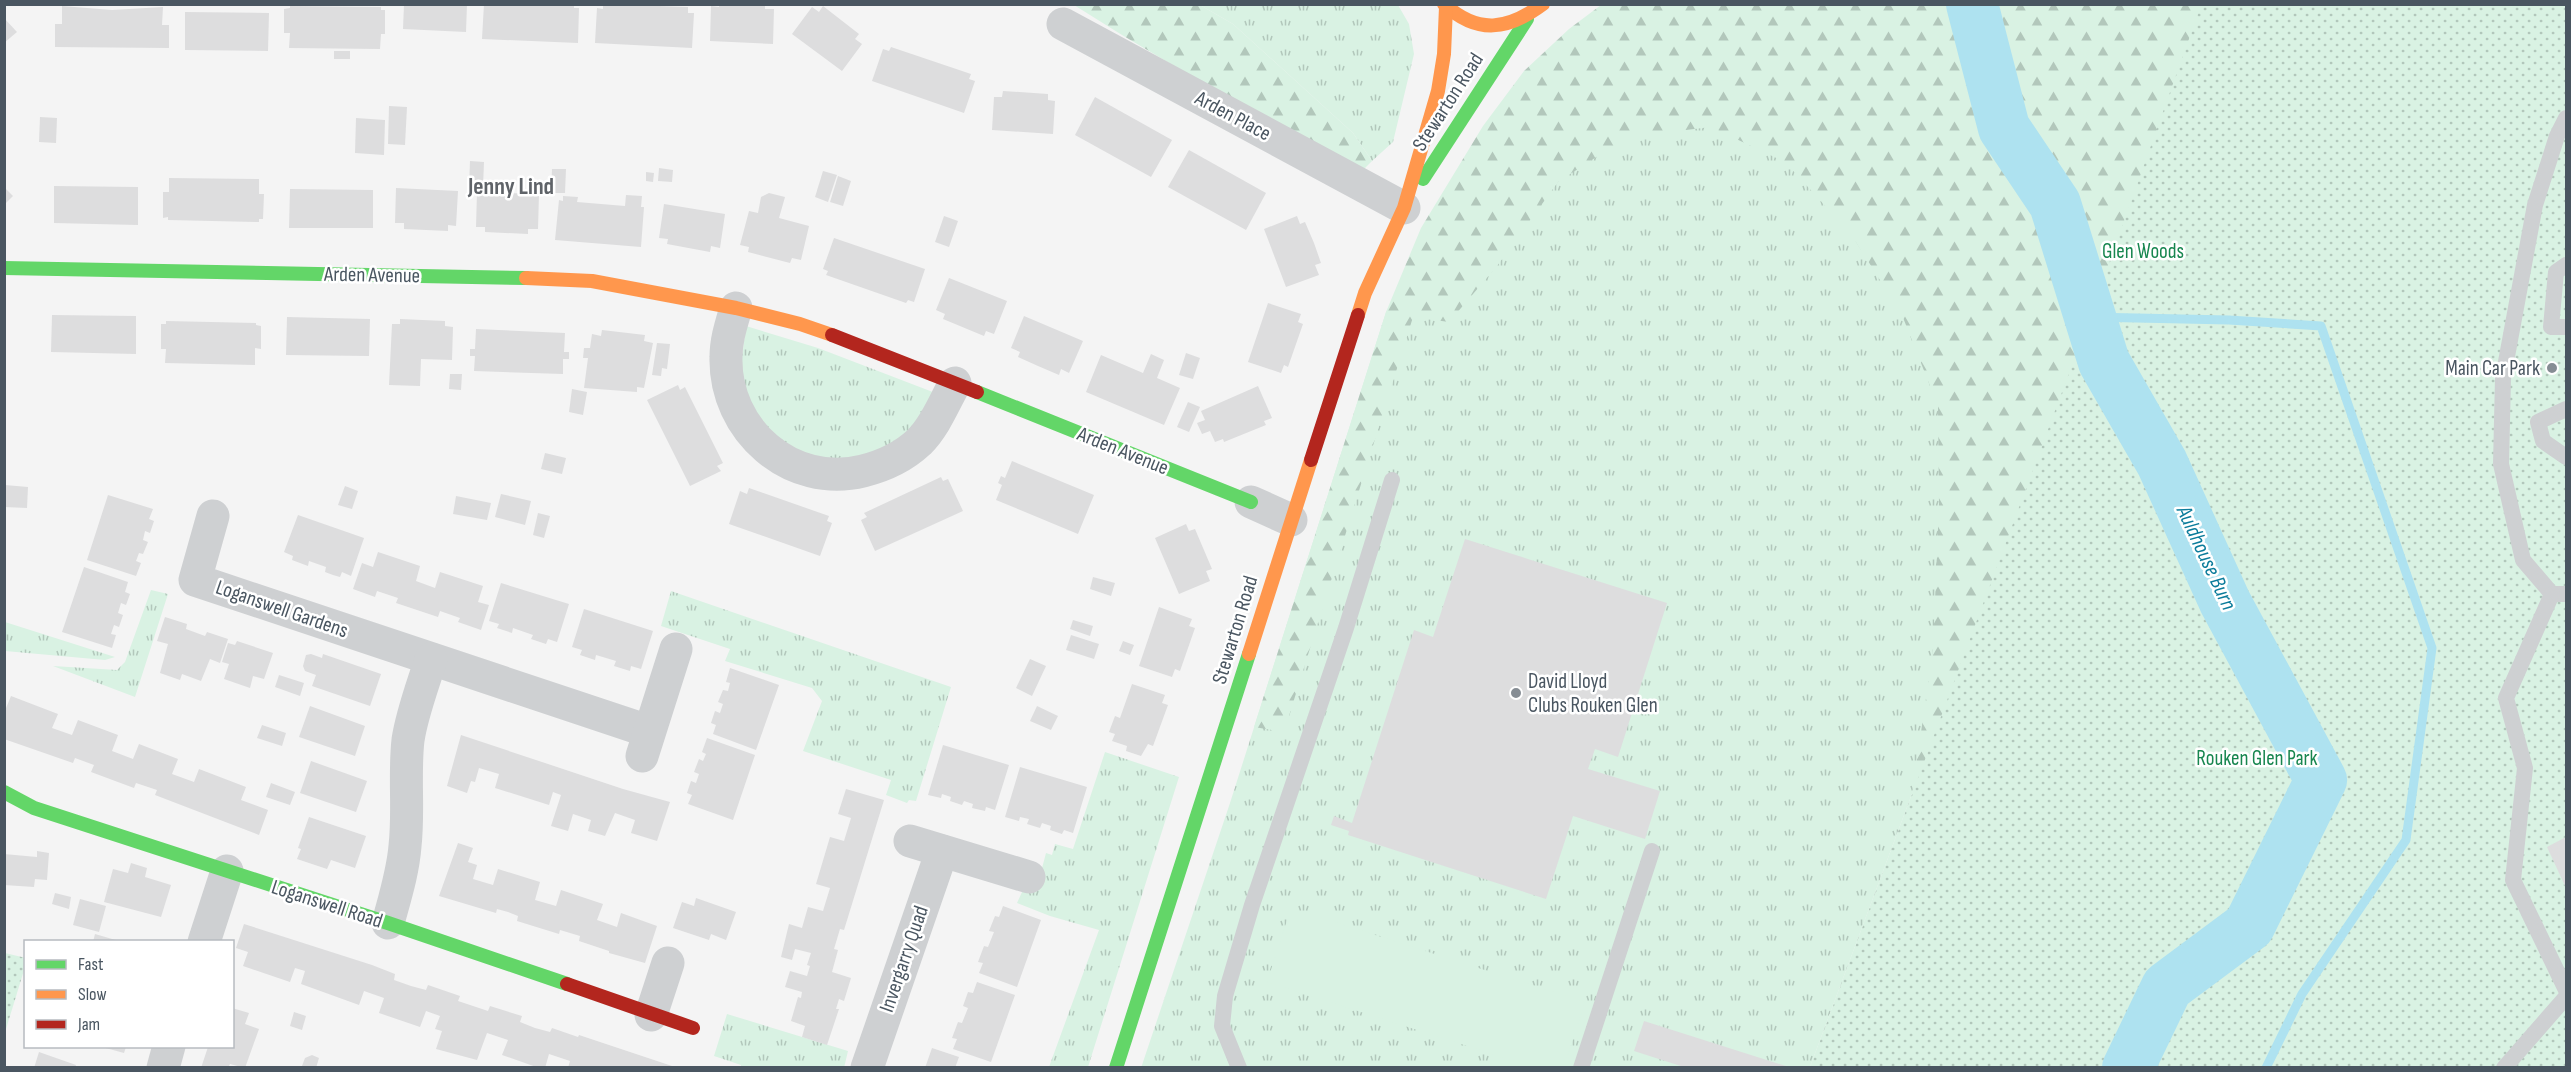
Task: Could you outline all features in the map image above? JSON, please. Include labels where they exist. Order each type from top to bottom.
[{"type":"street","name":"Stewarton Road","points":[[1116,1068],[1365,293],[1404,208],[1527,19],[1543,4]]},
{"type":"street","name":"Stewarton Road","points":[[1404,208],[1438,91],[1444,54],[1445,6]]},
{"type":"street","points":[[1445,6],[1464,20],[1483,26],[1506,26],[1527,19]]},
{"type":"street","name":"Arden Place","points":[[1063,24],[1404,208]]},
{"type":"street","name":"Arden Avenue","points":[[4,268],[592,281],[736,308],[800,324],[886,355],[1291,520]]},
{"type":"street","points":[[736,308],[729,332],[726,359],[733,401],[742,422],[755,439],[774,455],[797,468],[836,476],[879,467],[894,459],[919,441],[932,425],[955,383]]},
{"type":"street","name":"Loganswell Gardens","points":[[213,516],[195,580],[431,659],[645,743],[676,649]]},
{"type":"street","points":[[388,923],[403,867],[406,845],[408,801],[406,765],[409,736],[431,659]]},
{"type":"street","name":"Loganswell Road","points":[[4,792],[34,808],[388,923],[693,1028]]},
{"type":"street","points":[[910,841],[1029,877]]},
{"type":"street","name":"Invergarry Quad","points":[[867,1068],[942,851]]},
{"type":"street","points":[[205,940],[227,871]]},
{"type":"street","points":[[651,1015],[668,963]]},
{"type":"street","points":[[163,1068],[170,1048]]},
{"type":"lane","points":[[2566,118],[2557,136],[2535,205],[2503,378],[2500,464],[2523,560],[2559,594],[2506,698],[2525,768],[2513,879],[2566,990]]},
{"type":"lane","points":[[2566,265],[2556,272],[2551,327],[2566,327]]},
{"type":"lane","points":[[2566,409],[2538,422],[2542,441],[2566,457]]},
{"type":"lane","points":[[1239,1068],[1222,1026],[1225,996],[1252,905],[1346,628],[1392,480]]},
{"type":"lane","points":[[1581,1068],[1652,851]]},
{"type":"lane","points":[[2504,1068],[2566,997]]},
{"type":"green space","points":[[1074,5],[1200,5],[1233,24],[1353,133],[1372,161],[1358,175]]},
{"type":"green space","points":[[1200,5],[1398,5],[1409,24],[1414,54],[1393,142],[1372,161],[1353,133],[1233,24]]},
{"type":"green space","name":"Glen Woods","points":[[1601,5],[2544,5],[1810,1067],[1912,794],[1933,650],[1939,504],[1938,406],[1902,315],[1851,234],[1785,162],[1711,127],[1627,137],[1558,182],[1497,266],[1449,322],[1413,317],[1284,732],[1254,727],[1386,312],[1421,228],[1483,126],[1524,71],[1569,29]]},
{"type":"green space","name":"Rouken Glen Park","points":[[2201,5],[2566,5],[2566,1067],[1810,1068],[2090,317]]},
{"type":"green space","points":[[1575,45],[2090,317],[1810,1067],[1141,1068],[1230,803],[1386,312]]},
{"type":"green space","points":[[746,326],[818,348],[938,394],[924,420],[879,456],[821,462],[768,437],[738,387]]},
{"type":"green space","points":[[151,590],[168,594],[135,697],[53,666],[117,670],[125,662]]},
{"type":"green space","points":[[671,591],[951,687],[916,801],[909,800],[907,803],[886,795],[891,780],[803,751],[822,701],[812,688],[725,661],[730,649],[661,626]]},
{"type":"green space","points":[[4,622],[115,657],[105,660],[5,651]]},
{"type":"green space","points":[[1105,752],[1179,777],[1088,1067],[1049,1067],[1099,930],[1050,916],[1017,903],[1022,892],[1037,887],[1046,853],[1052,855],[1055,844],[1073,849]]},
{"type":"green space","points":[[1291,908],[1585,1002],[1564,1067],[1533,1067],[1267,982]]},
{"type":"green space","points":[[5,953],[24,958],[24,970],[6,1029]]},
{"type":"green space","points":[[727,1014],[848,1051],[844,1068],[741,1067],[741,1065],[714,1056]]},
{"type":"building","points":[[404,4],[467,4],[466,32],[403,29]]},
{"type":"building","points":[[484,4],[574,4],[574,8],[579,8],[578,43],[482,39]]},
{"type":"building","points":[[603,4],[688,7],[688,13],[694,13],[692,48],[595,43],[597,8],[603,9]]},
{"type":"building","points":[[719,4],[765,4],[765,9],[774,9],[773,44],[710,41],[711,6],[719,7]]},
{"type":"building","points":[[62,6],[112,10],[163,7],[162,25],[169,25],[169,48],[55,47],[55,24],[62,24]]},
{"type":"building","points":[[290,6],[381,7],[381,10],[385,10],[385,34],[381,34],[380,49],[289,48],[290,33],[284,33],[284,9]]},
{"type":"building","points":[[823,6],[859,34],[855,39],[862,44],[842,71],[792,34],[812,7],[819,12]]},
{"type":"building","points":[[185,12],[269,13],[268,51],[185,50]]},
{"type":"building","points":[[4,18],[17,32],[4,43]]},
{"type":"building","points":[[891,47],[971,74],[969,79],[975,81],[964,113],[872,81],[883,49],[889,51]]},
{"type":"building","points":[[334,51],[350,51],[350,59],[334,59]]},
{"type":"building","points":[[1003,91],[1048,94],[1048,100],[1055,101],[1053,134],[992,130],[994,97],[1002,97]]},
{"type":"building","points":[[1095,97],[1172,140],[1151,177],[1075,135]]},
{"type":"building","points":[[389,106],[407,107],[405,145],[388,144]]},
{"type":"building","points":[[40,117],[57,118],[56,143],[39,142]]},
{"type":"building","points":[[356,118],[385,120],[384,155],[355,153]]},
{"type":"building","points":[[1189,150],[1266,193],[1246,230],[1168,187]]},
{"type":"building","points":[[470,161],[484,162],[483,187],[469,186]]},
{"type":"building","points":[[659,168],[673,170],[672,182],[658,181]]},
{"type":"building","points":[[552,169],[566,169],[565,193],[551,193]]},
{"type":"building","points":[[823,171],[837,175],[828,202],[815,197]]},
{"type":"building","points":[[646,172],[654,173],[653,182],[646,181]]},
{"type":"building","points":[[838,176],[851,181],[843,206],[830,202]]},
{"type":"building","points":[[169,178],[259,179],[259,194],[264,194],[263,219],[259,219],[259,222],[163,218],[163,192],[169,192]]},
{"type":"building","points":[[54,186],[138,187],[138,225],[54,223]]},
{"type":"building","points":[[4,187],[13,196],[4,205]]},
{"type":"building","points":[[396,188],[458,191],[456,226],[448,225],[448,231],[404,229],[404,223],[395,223]]},
{"type":"building","points":[[290,189],[373,190],[373,228],[289,228]]},
{"type":"building","points":[[477,192],[539,194],[538,229],[528,229],[528,234],[485,232],[485,227],[476,227]]},
{"type":"building","points":[[769,193],[785,197],[779,218],[809,226],[801,260],[792,258],[790,263],[748,252],[749,247],[740,245],[749,211],[758,213],[761,197]]},
{"type":"building","points":[[626,195],[642,196],[641,207],[644,207],[641,247],[555,240],[559,200],[563,201],[563,196],[578,197],[577,202],[625,206]]},
{"type":"building","points":[[664,204],[725,214],[720,248],[711,246],[710,252],[667,244],[668,239],[659,238]]},
{"type":"building","points":[[944,216],[958,221],[949,247],[935,242]]},
{"type":"building","points":[[1297,216],[1300,224],[1305,222],[1321,263],[1315,265],[1319,275],[1286,287],[1264,229]]},
{"type":"building","points":[[834,238],[925,269],[914,302],[908,300],[906,303],[826,275],[828,271],[823,269]]},
{"type":"building","points":[[949,278],[1007,301],[994,334],[986,331],[984,336],[943,319],[945,314],[936,310]]},
{"type":"building","points":[[1268,303],[1301,314],[1298,322],[1303,324],[1288,367],[1284,365],[1281,373],[1248,362]]},
{"type":"building","points":[[52,315],[136,316],[136,354],[51,352]]},
{"type":"building","points":[[1024,316],[1083,341],[1069,373],[1061,369],[1059,375],[1018,357],[1020,352],[1011,348]]},
{"type":"building","points":[[287,317],[370,319],[369,356],[286,355]]},
{"type":"building","points":[[400,319],[445,321],[445,326],[453,327],[452,360],[421,359],[420,386],[389,385],[392,324],[400,324]]},
{"type":"building","points":[[166,321],[256,323],[261,326],[261,349],[255,348],[255,365],[165,363],[166,349],[161,349],[161,324],[166,324]]},
{"type":"building","points":[[476,329],[565,333],[564,352],[569,352],[569,359],[563,359],[563,374],[474,371],[475,356],[470,356],[470,349],[475,349]]},
{"type":"building","points":[[602,330],[645,335],[644,341],[653,343],[644,388],[637,387],[637,392],[584,388],[588,358],[583,358],[584,348],[590,348],[592,334],[601,336]]},
{"type":"building","points":[[657,343],[670,344],[667,369],[662,368],[661,376],[652,375]]},
{"type":"building","points":[[1186,353],[1200,358],[1193,379],[1179,375]]},
{"type":"building","points":[[1151,354],[1164,360],[1157,378],[1180,388],[1164,425],[1086,392],[1101,355],[1143,373]]},
{"type":"building","points":[[450,374],[462,374],[461,390],[449,389]]},
{"type":"building","points":[[678,385],[680,390],[685,387],[723,463],[717,466],[721,471],[690,486],[647,400]]},
{"type":"building","points":[[1258,386],[1272,418],[1264,421],[1266,425],[1224,442],[1223,439],[1215,442],[1210,431],[1202,434],[1197,423],[1205,420],[1201,411]]},
{"type":"building","points":[[572,389],[587,392],[583,415],[569,412]]},
{"type":"building","points":[[1188,402],[1200,407],[1189,432],[1177,427]]},
{"type":"building","points":[[545,453],[566,458],[562,474],[541,469]]},
{"type":"building","points":[[1012,461],[1094,495],[1078,534],[996,500],[1002,485],[998,483],[1001,476],[1005,478]]},
{"type":"building","points":[[941,477],[943,481],[948,479],[963,511],[875,551],[861,520],[867,517],[864,513]]},
{"type":"building","points":[[5,485],[28,487],[27,508],[4,507]]},
{"type":"building","points":[[345,486],[358,491],[352,509],[338,505]]},
{"type":"building","points":[[749,488],[829,516],[827,521],[832,523],[820,556],[729,524],[740,491],[747,494]]},
{"type":"building","points":[[501,494],[531,501],[525,525],[495,517]]},
{"type":"building","points":[[108,495],[153,509],[149,519],[154,521],[150,533],[145,531],[143,540],[148,542],[143,554],[139,553],[136,561],[141,563],[136,576],[87,560]]},
{"type":"building","points":[[456,496],[491,503],[487,520],[453,514]]},
{"type":"building","points":[[538,513],[550,516],[544,538],[533,535]]},
{"type":"building","points":[[298,515],[364,538],[351,576],[342,572],[340,577],[333,575],[325,572],[326,567],[309,561],[308,566],[292,560],[293,556],[284,552]]},
{"type":"building","points":[[1186,524],[1189,531],[1195,529],[1212,569],[1206,571],[1210,581],[1179,594],[1155,538]]},
{"type":"building","name":"David Lloyd Clubs Rouken Glen","points":[[1465,539],[1667,603],[1618,757],[1595,749],[1588,769],[1660,791],[1645,839],[1573,816],[1546,899],[1348,835],[1349,831],[1331,825],[1334,816],[1352,823],[1414,630],[1433,637]]},
{"type":"building","points":[[378,552],[420,566],[416,581],[435,588],[440,572],[483,586],[478,602],[489,605],[481,630],[458,622],[460,618],[440,611],[438,617],[396,603],[398,598],[377,591],[375,597],[353,589],[362,563],[373,567]]},
{"type":"building","points":[[84,567],[128,582],[125,592],[130,594],[126,605],[121,603],[118,613],[123,615],[119,627],[114,625],[111,634],[116,635],[112,648],[62,632]]},
{"type":"building","points":[[1093,577],[1115,583],[1111,596],[1090,589]]},
{"type":"building","points":[[501,583],[569,604],[557,642],[548,639],[546,644],[531,639],[533,635],[513,628],[512,633],[497,628],[499,624],[489,621]]},
{"type":"building","points":[[1159,607],[1192,619],[1189,626],[1195,628],[1180,671],[1175,669],[1172,677],[1139,666]]},
{"type":"building","points":[[584,609],[653,631],[641,669],[631,666],[630,671],[614,666],[616,661],[596,655],[595,660],[580,655],[582,650],[572,647]]},
{"type":"building","points":[[165,617],[187,624],[186,629],[205,636],[207,632],[228,639],[220,663],[210,659],[201,681],[182,674],[180,680],[160,673],[168,644],[157,641]]},
{"type":"building","points":[[1073,620],[1093,626],[1090,636],[1070,629]]},
{"type":"building","points":[[1071,635],[1099,644],[1094,659],[1066,650]]},
{"type":"building","points":[[237,641],[273,653],[264,679],[253,676],[250,688],[224,679],[229,664],[222,662],[228,643],[235,645]]},
{"type":"building","points":[[1123,641],[1134,645],[1130,655],[1119,651]]},
{"type":"building","points":[[311,654],[322,658],[323,654],[381,674],[370,706],[312,686],[316,675],[305,671],[303,666],[306,655]]},
{"type":"building","points":[[1030,659],[1046,666],[1032,696],[1016,688]]},
{"type":"building","points":[[730,668],[779,685],[756,750],[713,734],[716,725],[711,723],[715,711],[720,713],[723,704],[718,702],[723,690],[728,691],[730,683],[726,682]]},
{"type":"building","points":[[279,675],[304,683],[300,696],[275,687]]},
{"type":"building","points":[[1132,684],[1165,695],[1162,703],[1168,705],[1153,746],[1148,744],[1141,756],[1126,751],[1127,746],[1112,741],[1115,734],[1109,732],[1115,716],[1120,718]]},
{"type":"building","points":[[11,696],[58,714],[52,728],[72,735],[78,720],[118,735],[112,751],[133,759],[139,744],[178,759],[172,774],[194,782],[199,769],[246,787],[241,800],[268,810],[259,835],[155,795],[157,790],[136,783],[134,788],[91,772],[94,765],[75,758],[73,763],[4,739],[4,713]]},
{"type":"building","points":[[310,706],[365,726],[355,756],[299,737]]},
{"type":"building","points":[[1037,706],[1058,716],[1051,730],[1030,721]]},
{"type":"building","points":[[262,725],[286,733],[282,746],[257,738]]},
{"type":"building","points":[[461,735],[623,789],[670,802],[657,841],[631,833],[635,820],[615,813],[605,836],[588,831],[591,820],[573,814],[568,831],[551,826],[561,795],[553,792],[549,805],[495,788],[499,774],[479,768],[475,782],[471,781],[467,793],[447,786]]},
{"type":"building","points":[[707,738],[755,755],[733,820],[688,804],[692,795],[687,793],[691,781],[696,783],[699,774],[694,772],[699,759],[703,761],[706,754],[702,752]]},
{"type":"building","points":[[943,745],[1009,765],[995,810],[986,807],[985,811],[972,808],[973,804],[964,801],[962,805],[950,801],[951,797],[942,794],[941,798],[928,795]]},
{"type":"building","points":[[311,761],[367,781],[356,812],[300,793]]},
{"type":"building","points":[[1020,767],[1087,787],[1073,833],[1064,830],[1062,834],[1050,830],[1051,826],[1042,823],[1040,828],[1027,824],[1029,819],[1020,817],[1019,821],[1005,817]]},
{"type":"building","points":[[271,783],[295,792],[290,805],[266,797]]},
{"type":"building","points":[[846,789],[884,800],[844,930],[840,929],[834,949],[838,950],[832,972],[851,978],[844,1001],[839,999],[836,1009],[839,1009],[827,1045],[802,1037],[805,1026],[791,1021],[798,997],[801,998],[802,992],[785,987],[790,971],[807,976],[810,966],[807,965],[811,953],[795,949],[792,960],[781,957],[789,924],[802,928],[808,907],[823,911],[830,888],[816,884],[830,837],[844,841],[851,818],[838,814]]},
{"type":"building","points":[[309,817],[366,836],[355,868],[331,860],[327,869],[297,859],[301,849],[298,848]]},
{"type":"building","points":[[2566,837],[2566,888],[2547,847]]},
{"type":"building","points":[[458,843],[473,848],[468,862],[477,865],[473,879],[493,885],[498,869],[540,882],[535,900],[556,906],[561,890],[603,904],[597,920],[617,927],[621,913],[657,926],[645,963],[609,953],[609,951],[579,941],[580,936],[560,930],[559,934],[517,921],[518,916],[508,912],[497,909],[496,913],[439,896]]},
{"type":"building","points":[[37,851],[49,853],[47,880],[35,879],[34,887],[4,885],[4,854],[37,857]]},
{"type":"building","points":[[131,863],[147,868],[145,877],[171,885],[161,917],[104,902],[113,869],[128,873]]},
{"type":"building","points":[[55,893],[71,897],[69,909],[52,904]]},
{"type":"building","points":[[696,898],[736,912],[726,940],[711,934],[709,940],[673,928],[682,902],[694,906]]},
{"type":"building","points":[[80,899],[106,906],[99,932],[73,925]]},
{"type":"building","points":[[1003,906],[1041,920],[1017,987],[979,973],[983,963],[978,962],[984,946],[988,947],[994,932],[989,931],[995,916],[999,917]]},
{"type":"building","points":[[244,924],[372,965],[395,974],[394,980],[411,986],[426,990],[428,985],[460,996],[458,1001],[488,1011],[490,1006],[522,1016],[520,1022],[535,1028],[550,1032],[552,1028],[578,1037],[579,1035],[672,1066],[671,1068],[568,1068],[570,1061],[549,1054],[545,1068],[539,1068],[502,1055],[508,1040],[487,1033],[477,1060],[436,1049],[442,1031],[435,1029],[440,1016],[426,1011],[420,1027],[379,1013],[384,998],[364,991],[359,1005],[301,984],[305,971],[295,968],[290,982],[243,966],[248,952],[236,948]]},
{"type":"building","points":[[95,934],[116,940],[94,940]]},
{"type":"building","points":[[977,982],[1015,995],[991,1062],[953,1049],[957,1039],[952,1038],[958,1022],[962,1023],[968,1008],[963,1006],[968,992],[973,993]]},
{"type":"building","points":[[234,1009],[249,1013],[245,1024],[259,1029],[245,1068],[230,1064],[228,1068],[201,1068],[208,1048],[234,1048]]},
{"type":"building","points":[[294,1012],[306,1016],[302,1030],[290,1026]]},
{"type":"building","points":[[1644,1021],[1789,1068],[1687,1068],[1634,1051]]},
{"type":"building","points":[[106,1048],[126,1048],[124,1053]]},
{"type":"building","points":[[932,1048],[959,1057],[955,1068],[925,1068]]},
{"type":"building","points":[[39,1052],[76,1065],[75,1068],[34,1068]]},
{"type":"building","points":[[312,1055],[319,1058],[316,1068],[302,1066],[305,1058]]},
{"type":"waterway","name":"Auldhouse Burn","points":[[1972,4],[2004,128],[2055,204],[2104,362],[2162,463],[2225,602],[2321,780],[2249,926],[2167,987],[2128,1068]]},
{"type":"waterway","points":[[2090,317],[2229,320],[2321,326],[2432,648],[2406,840],[2302,994],[2266,1068]]},
{"type":"traffic: fast","points":[[1423,179],[1527,19]]},
{"type":"traffic: fast","points":[[4,268],[526,278]]},
{"type":"traffic: fast","points":[[977,392],[1251,502]]},
{"type":"traffic: fast","points":[[1116,1068],[1249,654]]},
{"type":"traffic: fast","points":[[4,792],[34,808],[567,984]]},
{"type":"traffic: slow","points":[[1444,4],[1469,21],[1493,25],[1505,24],[1518,19],[1543,4]]},
{"type":"traffic: slow","points":[[1358,315],[1365,293],[1404,208],[1438,91],[1444,54],[1446,7]]},
{"type":"traffic: slow","points":[[526,278],[592,281],[736,308],[800,324],[832,335]]},
{"type":"traffic: slow","points":[[1249,654],[1311,460]]},
{"type":"traffic: jam","points":[[1311,460],[1358,315]]},
{"type":"traffic: jam","points":[[832,335],[977,392]]},
{"type":"traffic: jam","points":[[567,984],[693,1028]]},
{"type":"place","name":"Main Car Park","points":[[2552,368]]},
{"type":"place","name":"David Lloyd Clubs Rouken Glen","points":[[1516,693]]},
{"type":"district","name":"Jenny Lind","points":[[511,186]]}]
